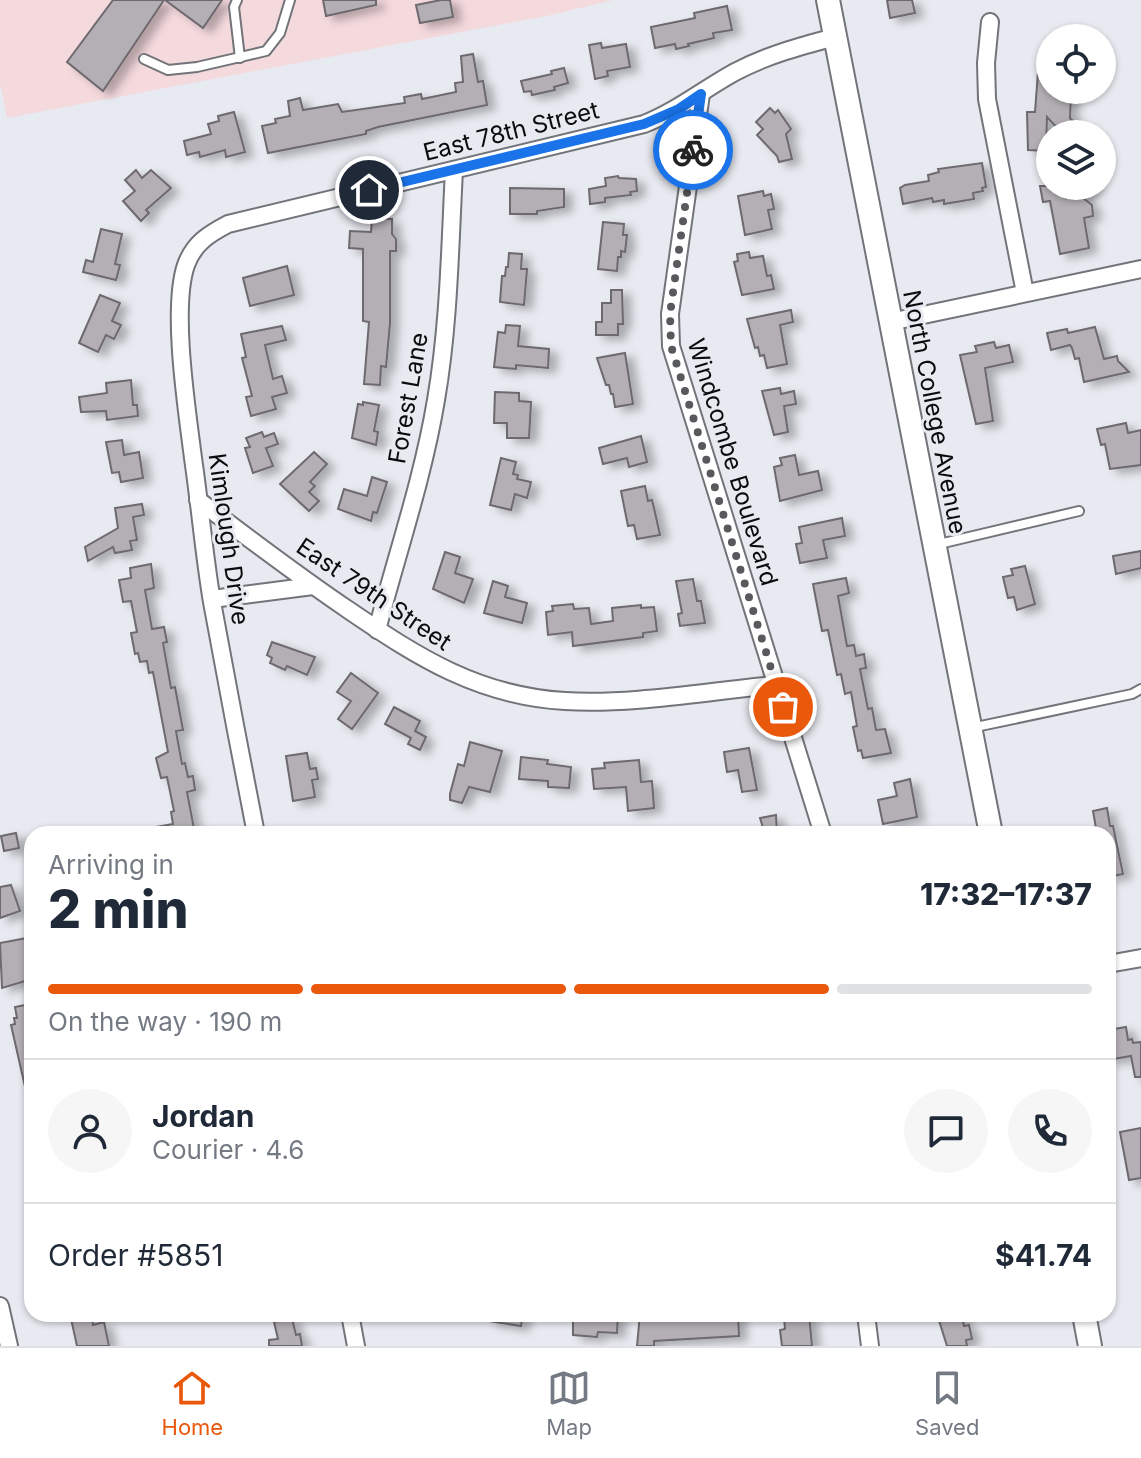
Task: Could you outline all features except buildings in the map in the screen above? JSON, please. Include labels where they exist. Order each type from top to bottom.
[{"type":"main road","name":"North College Avenue","points":[[828,0],[989,826]]},
{"type":"main road","points":[[1086,1322],[1090,1346]]},
{"type":"street","points":[[990,22],[986,54],[987,99],[1025,293]]},
{"type":"street","name":"East 78th Street","points":[[193,251],[210,233],[228,224],[644,124],[679,109],[759,60],[835,37]]},
{"type":"street","name":"Windcombe Boulevard","points":[[701,94],[670,314],[670,342],[820,826]]},
{"type":"street","name":"Forest Lane","points":[[377,630],[413,502],[437,398],[454,170]]},
{"type":"street","name":"Kimlough Drive","points":[[193,251],[183,282],[182,349],[198,500],[212,599],[255,826]]},
{"type":"street","points":[[890,322],[1141,269]]},
{"type":"street","name":"East 79th Street","points":[[198,500],[377,630],[415,655],[468,681],[538,698],[596,702],[776,685]]},
{"type":"street","points":[[212,599],[313,586]]},
{"type":"street","points":[[1116,963],[1141,958]]},
{"type":"street","points":[[0,1306],[2,1326],[9,1346]]},
{"type":"street","points":[[352,1322],[356,1346]]},
{"type":"street","points":[[867,1322],[870,1346]]},
{"type":"lane","points":[[237,0],[234,7],[240,58]]},
{"type":"lane","points":[[144,59],[168,70],[266,51],[280,33],[290,0]]},
{"type":"lane","points":[[934,545],[1079,511]]},
{"type":"lane","points":[[970,728],[1132,694],[1141,689]]},
{"type":"shaded area","points":[[0,0],[613,0],[551,15],[7,118],[0,83]]},
{"type":"way so far","points":[[693,150],[670,314],[671,346],[783,707]]},
{"type":"route","points":[[369,190],[644,124],[679,109],[701,94],[693,150]]}]
